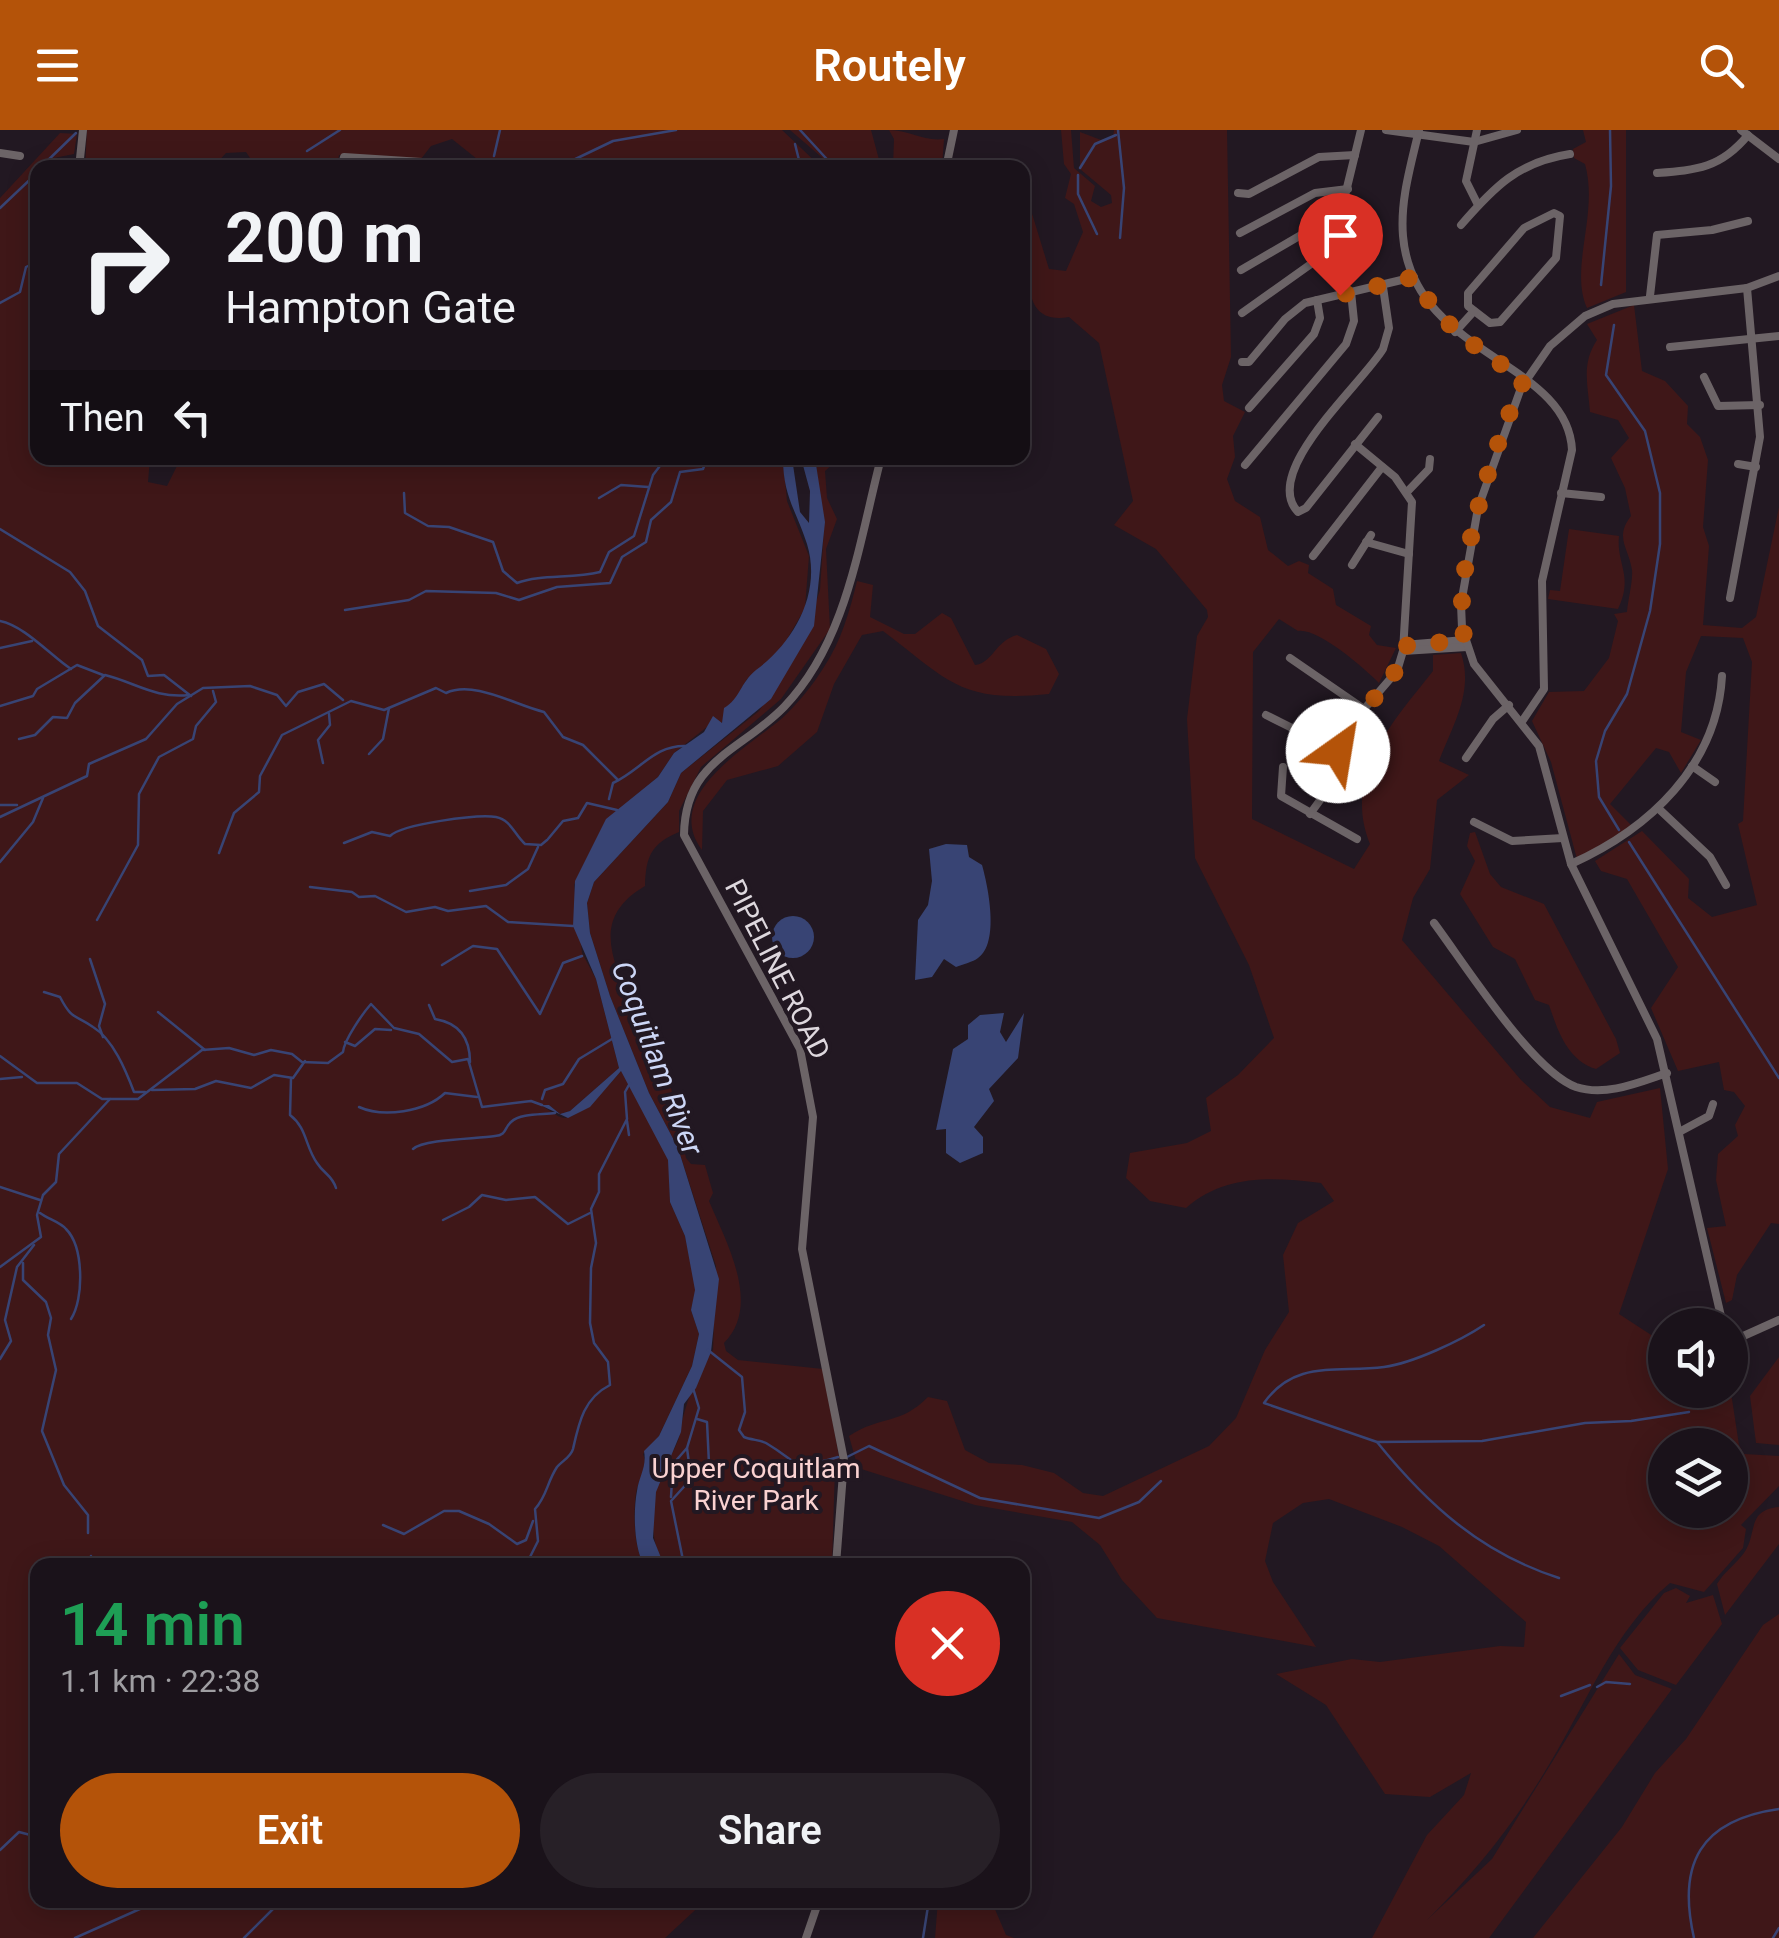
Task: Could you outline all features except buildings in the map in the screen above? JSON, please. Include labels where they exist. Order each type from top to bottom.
[{"type":"street","points":[[81,160],[83,130]]},
{"type":"street","points":[[948,160],[954,130]]},
{"type":"street","points":[[1242,314],[1289,276],[1326,256],[1340,222],[1361,130]]},
{"type":"street","points":[[1386,130],[1474,142],[1517,130]]},
{"type":"street","points":[[1477,130],[1466,181],[1478,205]]},
{"type":"street","points":[[1418,133],[1403,202],[1403,238],[1424,297],[1455,332],[1553,400],[1571,432],[1572,450],[1542,580],[1544,690],[1523,720]]},
{"type":"street","points":[[1656,173],[1715,166],[1732,154],[1745,133],[1779,159]]},
{"type":"street","points":[[0,153],[20,156]]},
{"type":"street","points":[[1461,225],[1522,166],[1570,154]]},
{"type":"street","points":[[1238,193],[1248,194],[1319,157],[1355,155]]},
{"type":"street","points":[[1240,233],[1315,193],[1348,189]]},
{"type":"street","points":[[1554,214],[1560,216],[1556,258],[1500,322],[1490,323],[1474,311],[1468,306],[1468,293],[1524,228],[1554,214]]},
{"type":"street","points":[[1650,296],[1657,235],[1721,229],[1748,221]]},
{"type":"street","points":[[1241,270],[1313,228],[1340,222]]},
{"type":"street","points":[[1719,1308],[1668,1073],[1631,982],[1571,864],[1539,746],[1523,720],[1482,675],[1466,644],[1462,604],[1478,508],[1524,380],[1550,346],[1585,316],[1613,304],[1650,296],[1747,288],[1779,276]]},
{"type":"street","points":[[1242,362],[1250,362],[1296,309],[1317,300],[1414,277]]},
{"type":"street","points":[[1378,416],[1306,508],[1298,512],[1290,495],[1294,464],[1383,349],[1389,328],[1383,286]]},
{"type":"street","points":[[1730,598],[1756,467],[1760,405],[1747,288]]},
{"type":"street","points":[[1245,464],[1346,344],[1354,320],[1351,292]]},
{"type":"street","points":[[1249,408],[1314,334],[1320,318],[1317,300]]},
{"type":"street","points":[[1455,332],[1474,311]]},
{"type":"street","points":[[1670,348],[1779,336]]},
{"type":"street","points":[[1704,376],[1718,406],[1760,405]]},
{"type":"street","points":[[1310,814],[1334,781],[1346,730],[1396,671],[1403,648],[1414,517],[1407,492],[1356,444]]},
{"type":"street","points":[[1407,492],[1429,469],[1430,458]]},
{"type":"street","points":[[1738,464],[1756,467]]},
{"type":"street","name":"PIPELINE ROAD","points":[[837,1558],[844,1460],[802,1250],[813,1117],[810,1083],[800,1049],[684,835],[685,809],[708,768],[783,708],[832,636],[879,465]]},
{"type":"street","points":[[1313,556],[1382,467]]},
{"type":"street","points":[[1562,492],[1602,497]]},
{"type":"street","points":[[1352,566],[1369,539],[1409,554]]},
{"type":"street","points":[[1403,648],[1466,644]]},
{"type":"street","points":[[1290,658],[1364,708]]},
{"type":"street","points":[[1571,864],[1659,809],[1692,766],[1714,725],[1722,676]]},
{"type":"street","points":[[1466,758],[1492,719],[1509,705]]},
{"type":"street","points":[[1266,715],[1338,751]]},
{"type":"street","points":[[1692,766],[1715,782]]},
{"type":"street","points":[[1283,767],[1281,796],[1357,839]]},
{"type":"street","points":[[1659,809],[1710,857],[1726,885]]},
{"type":"street","points":[[1474,822],[1512,841],[1563,838]]},
{"type":"street","points":[[1434,923],[1549,1072],[1577,1087],[1599,1090],[1668,1073]]},
{"type":"street","points":[[1681,1131],[1709,1116],[1713,1104]]},
{"type":"street","points":[[1748,1334],[1779,1320]]},
{"type":"street","points":[[806,1938],[816,1908]]},
{"type":"green space","points":[[87,130],[782,130],[814,160],[478,160],[452,139],[431,146],[421,159],[339,155],[338,160],[251,160],[246,152],[226,153],[220,160],[85,160]]},
{"type":"green space","points":[[790,130],[871,130],[879,160],[825,160]]},
{"type":"green space","points":[[889,130],[944,139],[942,160],[893,160],[894,139]]},
{"type":"green space","points":[[1061,130],[1071,130],[1074,168],[1095,186],[1091,201],[1101,207],[1112,203],[1111,195],[1080,169],[1080,132],[1101,140],[1113,137],[1114,130],[1227,130],[1231,357],[1222,385],[1224,401],[1245,412],[1233,436],[1235,457],[1227,479],[1235,501],[1260,517],[1268,550],[1288,566],[1299,561],[1309,565],[1308,573],[1333,589],[1336,605],[1371,626],[1369,635],[1377,645],[1396,648],[1379,683],[1328,642],[1279,619],[1253,652],[1252,819],[1354,869],[1370,844],[1362,795],[1376,751],[1433,671],[1433,655],[1461,653],[1463,695],[1439,761],[1469,775],[1437,800],[1430,869],[1413,898],[1402,940],[1521,1080],[1550,1107],[1590,1118],[1597,1102],[1660,1088],[1668,1169],[1619,1314],[1648,1333],[1648,1408],[1733,1408],[1736,1428],[1648,1428],[1648,1528],[1745,1528],[1743,1548],[1704,1592],[1670,1583],[1633,1622],[1523,1806],[1478,1865],[1427,1920],[1492,1859],[1619,1654],[1635,1675],[1672,1689],[1489,1938],[1372,1938],[1427,1835],[1464,1795],[1471,1773],[1430,1797],[1385,1794],[1326,1705],[1276,1674],[1352,1659],[1380,1662],[1500,1646],[1524,1647],[1526,1622],[1439,1546],[1329,1499],[1303,1503],[1273,1523],[1265,1561],[1273,1582],[1316,1647],[1157,1618],[1122,1580],[1100,1545],[1072,1522],[975,1505],[858,1468],[849,1436],[899,1417],[928,1397],[947,1401],[965,1450],[989,1463],[1022,1465],[1054,1473],[1083,1493],[1103,1496],[1209,1446],[1236,1418],[1265,1350],[1289,1312],[1283,1255],[1298,1223],[1334,1201],[1321,1183],[1267,1179],[1217,1189],[1186,1208],[1150,1201],[1126,1178],[1130,1153],[1187,1143],[1211,1131],[1206,1098],[1238,1075],[1274,1038],[1249,965],[1195,858],[1187,719],[1197,636],[1208,617],[1207,610],[1156,549],[1114,525],[1133,501],[1099,343],[1069,317],[1044,314],[1032,298],[1030,207],[1049,269],[1066,271],[1083,232],[1074,204],[1065,198],[1071,174],[1064,164]]},
{"type":"green space","points":[[1583,130],[1626,130],[1626,292],[1587,308],[1581,276],[1588,183],[1585,164],[1574,158],[1573,149],[1586,142]]},
{"type":"green space","points":[[60,133],[77,134],[74,154],[35,160]]},
{"type":"green space","points":[[30,166],[30,465],[149,465],[148,482],[167,486],[178,465],[784,465],[787,501],[809,556],[805,608],[781,650],[747,679],[721,724],[712,723],[674,753],[658,777],[607,819],[574,885],[582,953],[596,979],[619,1068],[570,1111],[560,1114],[549,1105],[542,1106],[561,1117],[570,1117],[621,1071],[669,1159],[670,1202],[685,1236],[696,1290],[691,1310],[699,1334],[692,1366],[659,1436],[643,1454],[645,1464],[636,1493],[635,1521],[641,1558],[30,1558],[30,1908],[697,1908],[665,1938],[0,1938],[0,198]]},
{"type":"green space","points":[[1634,305],[1642,371],[1665,381],[1688,406],[1687,424],[1700,437],[1708,460],[1703,527],[1709,546],[1703,625],[1742,628],[1756,617],[1779,507],[1779,1224],[1771,1223],[1737,1275],[1732,1300],[1726,1303],[1707,1228],[1726,1226],[1716,1180],[1718,1154],[1738,1136],[1735,1125],[1745,1106],[1734,1092],[1724,1090],[1719,1062],[1678,1071],[1651,1008],[1678,967],[1627,879],[1601,871],[1595,861],[1642,831],[1689,879],[1688,898],[1712,917],[1757,905],[1738,824],[1743,821],[1752,662],[1743,638],[1701,636],[1686,672],[1681,732],[1701,740],[1681,773],[1669,752],[1656,748],[1610,804],[1633,827],[1577,859],[1551,762],[1532,721],[1549,692],[1584,691],[1609,658],[1618,621],[1614,614],[1627,612],[1632,570],[1623,537],[1631,516],[1625,488],[1611,458],[1629,438],[1618,420],[1590,412],[1587,366],[1597,340],[1587,324]]},
{"type":"green space","name":"Upper Coquitlam River Park","points":[[816,465],[832,465],[825,471],[827,498],[837,519],[826,549],[830,629],[781,699],[701,767],[679,811],[679,832],[652,852],[645,886],[617,912],[611,941],[648,1074],[671,1088],[686,1158],[691,1164],[705,1165],[713,1193],[709,1201],[737,1273],[740,1311],[735,1328],[724,1343],[726,1351],[738,1360],[823,1369],[840,1462],[835,1466],[832,1558],[660,1558],[654,1533],[655,1497],[679,1438],[692,1390],[713,1350],[716,1266],[678,1148],[649,1093],[610,996],[590,933],[587,903],[594,882],[668,802],[681,773],[759,711],[801,646],[820,590],[824,528]]},
{"type":"green space","points":[[1569,529],[1619,536],[1625,579],[1618,609],[1548,599],[1550,590],[1560,591]]},
{"type":"green space","points":[[857,581],[873,585],[870,617],[904,634],[915,634],[942,613],[951,618],[975,665],[1017,635],[1046,649],[1059,674],[1049,694],[1019,696],[975,691],[941,675],[883,631],[862,635],[834,684],[817,732],[778,766],[727,780],[703,811],[702,850],[692,830],[693,811],[700,793],[713,775],[786,714],[815,681],[840,636]]},
{"type":"green space","points":[[1475,832],[1490,874],[1501,887],[1544,904],[1616,1039],[1620,1053],[1596,1069],[1571,1052],[1549,1005],[1535,1000],[1515,959],[1493,947],[1460,894],[1475,861],[1467,846],[1470,833]]},
{"type":"green space","points":[[1779,1357],[1779,1445],[1756,1443],[1750,1396]]},
{"type":"green space","points":[[1748,1454],[1779,1456],[1779,1486],[1748,1518]]},
{"type":"green space","points":[[1779,1507],[1779,1544],[1725,1615],[1717,1584],[1744,1553],[1757,1518]]},
{"type":"green space","points":[[1676,1588],[1690,1596],[1686,1603],[1713,1595],[1722,1624],[1676,1685],[1638,1670],[1620,1648],[1664,1593]]},
{"type":"green space","points":[[1779,1614],[1779,1938],[1533,1938],[1622,1827],[1655,1773],[1686,1739],[1763,1625]]},
{"type":"green space","points":[[937,1908],[994,1908],[1006,1935],[1014,1938],[935,1938]]},
{"type":"water","points":[[784,465],[793,465],[800,512],[809,523],[810,491],[803,465],[816,465],[825,522],[814,626],[771,699],[681,773],[668,802],[594,882],[587,903],[590,933],[610,996],[649,1093],[678,1148],[719,1279],[711,1352],[696,1388],[684,1404],[681,1432],[656,1492],[653,1538],[661,1558],[641,1558],[635,1519],[644,1451],[659,1436],[692,1366],[699,1334],[691,1310],[695,1290],[685,1236],[670,1202],[668,1160],[621,1071],[590,1107],[568,1118],[540,1105],[549,1105],[560,1114],[570,1111],[619,1068],[596,979],[573,926],[575,881],[606,819],[658,777],[674,753],[704,732],[713,716],[722,723],[724,708],[782,645],[801,615],[811,580],[811,562]]},
{"type":"water","points":[[946,844],[967,845],[969,857],[982,865],[990,914],[989,940],[976,959],[956,967],[944,959],[932,977],[915,980],[918,920],[928,905],[932,881],[929,849]]},
{"type":"water","points":[[793,916],[808,922],[814,937],[808,952],[793,958],[778,952],[772,937],[778,922]]},
{"type":"water","points":[[1004,1013],[1000,1032],[1006,1042],[1024,1013],[1018,1058],[989,1089],[994,1101],[974,1127],[983,1137],[983,1153],[960,1163],[946,1153],[946,1129],[936,1130],[953,1049],[968,1039],[968,1025],[980,1015]]},
{"type":"waterway","points":[[307,151],[340,130]]},
{"type":"waterway","points":[[494,156],[500,130]]},
{"type":"waterway","points":[[573,160],[613,141],[676,130]]},
{"type":"waterway","points":[[800,130],[828,160]]},
{"type":"waterway","points":[[1118,130],[1124,188],[1120,238]]},
{"type":"waterway","points":[[1601,285],[1611,186],[1610,130]]},
{"type":"waterway","points":[[48,160],[76,133]]},
{"type":"waterway","points":[[1080,168],[1095,144],[1116,135]]},
{"type":"waterway","points":[[795,144],[799,160]]},
{"type":"waterway","points":[[1078,175],[1078,194],[1097,234]]},
{"type":"waterway","points":[[0,208],[30,180]]},
{"type":"waterway","points":[[0,303],[20,292],[26,267],[30,265]]},
{"type":"waterway","points":[[1614,325],[1606,375],[1645,431],[1660,493],[1660,544],[1650,611],[1627,694],[1605,731],[1596,761],[1599,797],[1619,830]]},
{"type":"waterway","points":[[404,493],[405,513],[428,526],[449,527],[493,542],[503,571],[517,583],[600,572],[609,552],[634,536],[653,475],[661,465]]},
{"type":"waterway","points":[[345,610],[409,600],[426,591],[496,593],[519,600],[557,587],[610,583],[622,557],[646,542],[651,520],[671,502],[680,472],[703,469],[704,465]]},
{"type":"waterway","points":[[599,498],[621,485],[648,487]]},
{"type":"waterway","points":[[0,529],[70,572],[85,591],[98,626],[142,660],[148,676],[164,675],[191,696]]},
{"type":"waterway","points":[[0,621],[28,635],[71,669]]},
{"type":"waterway","points":[[0,648],[32,641]]},
{"type":"waterway","points":[[0,706],[33,696],[37,689],[77,665],[103,675]]},
{"type":"waterway","points":[[19,739],[35,735],[53,717],[67,718],[75,703],[105,675],[156,692],[189,695]]},
{"type":"waterway","points":[[0,817],[87,776],[89,764],[146,739],[177,704],[203,688],[250,686],[277,695],[286,706],[298,692],[324,684],[343,700]]},
{"type":"waterway","points":[[219,853],[234,813],[259,792],[260,776],[282,735],[351,701],[384,710],[436,688],[446,693],[469,690],[495,695],[544,712],[563,737],[583,745],[618,780]]},
{"type":"waterway","points":[[97,920],[138,845],[139,794],[159,757],[193,739],[196,726],[216,702],[213,691]]},
{"type":"waterway","points":[[369,754],[383,739],[389,708]]},
{"type":"waterway","points":[[323,763],[318,740],[330,725],[329,714]]},
{"type":"waterway","points":[[609,799],[613,783],[656,754],[686,746]]},
{"type":"waterway","points":[[0,862],[33,822],[43,798]]},
{"type":"waterway","points":[[548,839],[563,821],[578,818],[587,803],[617,810]]},
{"type":"waterway","points":[[0,805],[17,805]]},
{"type":"waterway","points":[[344,843],[372,832],[390,836],[424,824],[487,816],[505,821],[525,844],[541,845],[547,840]]},
{"type":"waterway","points":[[1629,842],[1779,1078]]},
{"type":"waterway","points":[[470,891],[506,885],[528,869],[538,847]]},
{"type":"waterway","points":[[310,887],[352,892],[359,897],[375,896],[406,912],[486,906],[508,922],[573,926]]},
{"type":"waterway","points":[[442,965],[473,946],[497,949],[540,1014],[563,963],[582,956]]},
{"type":"waterway","points":[[90,959],[105,1004],[99,1026],[103,1037]]},
{"type":"waterway","points":[[44,992],[60,997],[71,1013],[100,1032],[118,1056],[134,1092],[145,1092]]},
{"type":"waterway","points":[[0,1267],[41,1237],[37,1215],[43,1195],[56,1182],[59,1154],[110,1099],[138,1099],[202,1050],[229,1048],[254,1055],[271,1050],[292,1054],[302,1062],[328,1063],[343,1052],[350,1034],[371,1004],[394,1028],[419,1034],[452,1062],[468,1059],[482,1107],[531,1101],[542,1105]]},
{"type":"waterway","points":[[429,1005],[435,1019],[462,1033],[470,1062]]},
{"type":"waterway","points":[[158,1012],[205,1050]]},
{"type":"waterway","points":[[345,1042],[355,1046],[375,1029],[391,1030]]},
{"type":"waterway","points":[[542,1099],[545,1090],[563,1084],[579,1059],[612,1039]]},
{"type":"waterway","points":[[0,1056],[37,1083],[77,1083],[102,1099],[110,1099]]},
{"type":"waterway","points":[[152,1090],[195,1089],[216,1081],[251,1088],[274,1075],[293,1078],[305,1061]]},
{"type":"waterway","points":[[0,1079],[22,1077]]},
{"type":"waterway","points":[[291,1078],[290,1115],[336,1188]]},
{"type":"waterway","points":[[530,1558],[538,1541],[535,1509],[557,1467],[572,1452],[588,1404],[610,1385],[608,1362],[594,1343],[590,1323],[591,1268],[596,1243],[591,1209],[599,1192],[599,1174],[627,1119],[625,1092],[630,1083]]},
{"type":"waterway","points":[[359,1107],[391,1112],[415,1109],[445,1093],[477,1097]]},
{"type":"waterway","points":[[413,1149],[439,1141],[499,1135],[520,1117],[555,1113]]},
{"type":"waterway","points":[[627,1121],[629,1135]]},
{"type":"waterway","points":[[0,1187],[40,1200]]},
{"type":"waterway","points":[[443,1220],[469,1207],[482,1195],[506,1200],[535,1197],[568,1224],[590,1213]]},
{"type":"waterway","points":[[40,1213],[63,1227],[76,1248],[80,1286],[71,1319]]},
{"type":"waterway","points":[[0,1359],[11,1341],[5,1320],[17,1267],[34,1245]]},
{"type":"waterway","points":[[23,1263],[23,1280],[46,1302],[51,1318],[48,1335],[56,1370],[42,1431],[64,1485],[88,1515],[88,1533]]},
{"type":"waterway","points":[[1484,1325],[1396,1365],[1303,1374],[1276,1389],[1264,1403],[1377,1442],[1482,1441],[1585,1423],[1689,1412]]},
{"type":"waterway","points":[[708,1350],[742,1377],[745,1412],[739,1430],[744,1437],[766,1443],[799,1464],[838,1457]]},
{"type":"waterway","points":[[683,1558],[671,1501],[691,1479],[687,1448],[699,1408],[693,1388]]},
{"type":"waterway","points":[[697,1419],[707,1422],[709,1464]]},
{"type":"waterway","points":[[1377,1442],[1416,1486],[1458,1524],[1505,1555],[1559,1578]]},
{"type":"waterway","points":[[847,1457],[869,1446],[980,1498],[1099,1518],[1139,1502],[1161,1481]]},
{"type":"waterway","points":[[671,1497],[673,1464],[687,1448]]},
{"type":"waterway","points":[[383,1525],[404,1534],[444,1511],[459,1511],[489,1524],[517,1544],[526,1540],[533,1521]]},
{"type":"waterway","points":[[1597,1687],[1606,1682],[1630,1684]]},
{"type":"waterway","points":[[1561,1696],[1590,1685]]},
{"type":"waterway","points":[[1694,1938],[1689,1888],[1700,1850],[1730,1823],[1779,1809]]},
{"type":"waterway","points":[[0,1850],[19,1832],[30,1835]]},
{"type":"waterway","points":[[75,1938],[142,1908]]},
{"type":"waterway","points":[[244,1938],[274,1908]]},
{"type":"waterway","points":[[923,1938],[928,1908]]},
{"type":"waterway","points":[[1773,1938],[1779,1928]]},
{"type":"route","points":[[1338,751],[1346,730],[1396,671],[1403,646],[1465,640],[1462,604],[1478,508],[1524,380],[1442,320],[1414,277],[1340,295]]},
{"type":"water label","name":"Coquitlam River","points":[[657,1058]]}]
